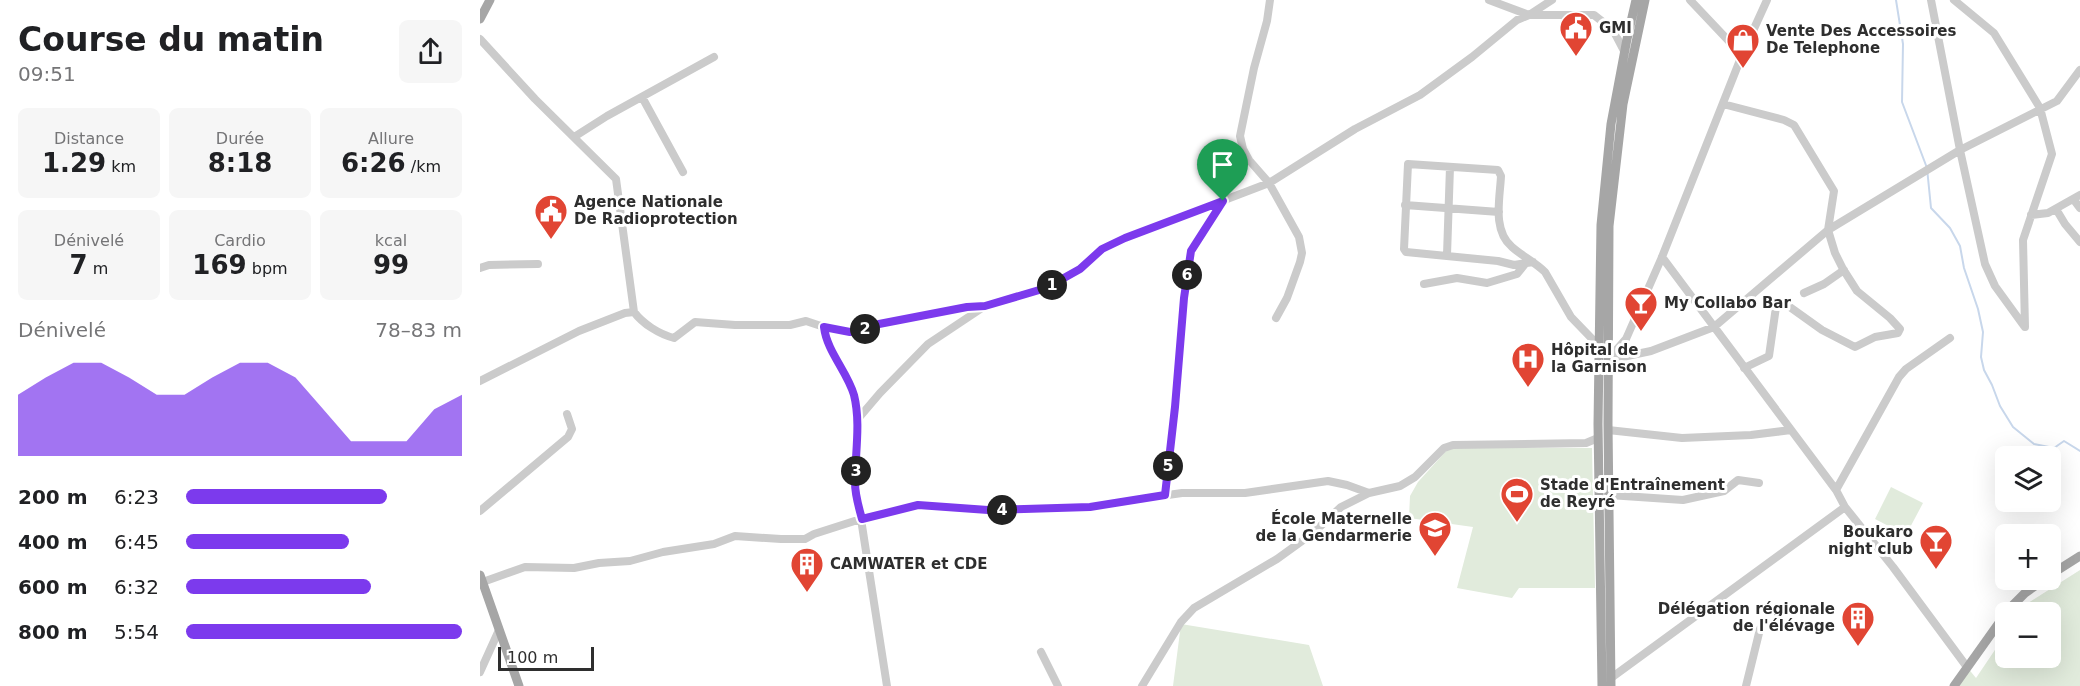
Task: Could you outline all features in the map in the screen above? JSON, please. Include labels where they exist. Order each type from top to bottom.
[{"type":"main road","points":[[480,19],[490,0]]},
{"type":"main road","points":[[1602,686],[1598,438],[1601,225],[1611,124],[1636,0]]},
{"type":"main road","points":[[1611,682],[1608,430],[1609,226],[1623,104],[1645,0]]},
{"type":"main road","points":[[2061,568],[2080,556]]},
{"type":"main road","points":[[481,580],[519,686]]},
{"type":"main road","points":[[2016,602],[2029,590]]},
{"type":"main road","points":[[1954,686],[1995,628]]},
{"type":"street","points":[[1270,0],[1240,136],[1243,149],[1269,183],[1299,237],[1302,253],[1296,276],[1275,318]]},
{"type":"street","points":[[1489,0],[1529,15],[1594,15],[1613,30],[1624,51]]},
{"type":"street","points":[[480,39],[535,99],[616,180],[634,312],[640,320],[665,336],[674,338],[695,322],[790,326],[806,321],[850,332],[967,307],[985,306],[1056,284],[1080,269],[1102,249],[1182,215],[1269,183],[1355,129],[1420,95],[1517,20],[1552,0]]},
{"type":"street","points":[[1690,0],[1742,55]]},
{"type":"street","points":[[1608,358],[1626,339],[1662,257],[1742,55],[1767,0]]},
{"type":"street","points":[[1931,0],[1985,264],[1995,286],[2025,327],[2023,240],[2052,154],[2040,108],[1994,33],[1954,0]]},
{"type":"street","points":[[574,137],[607,116],[714,57]]},
{"type":"street","points":[[1608,358],[1651,351],[1714,327],[1828,230],[1960,150],[2057,100],[2078,75]]},
{"type":"street","points":[[642,97],[683,172]]},
{"type":"street","points":[[1723,104],[1784,120],[1794,125],[1834,191],[1828,230],[1835,253],[1857,291],[1900,330],[1898,333],[1875,337],[1855,347],[1822,330],[1787,305],[1779,303],[1776,306],[1769,356],[1744,368]]},
{"type":"street","points":[[1529,263],[1510,265],[1498,261],[1409,252],[1404,249],[1408,164],[1498,170],[1501,176],[1500,225],[1505,240],[1529,263],[1545,272],[1571,317],[1598,345]]},
{"type":"street","points":[[1447,255],[1450,166]]},
{"type":"street","points":[[2031,215],[2048,213],[2077,198],[2080,208]]},
{"type":"street","points":[[1165,495],[1184,298],[1191,251],[1223,201]]},
{"type":"street","points":[[1405,205],[1499,212]]},
{"type":"street","points":[[2056,209],[2080,242]]},
{"type":"street","points":[[1662,257],[1836,490],[1845,507],[1967,667]]},
{"type":"street","points":[[1424,284],[1457,278],[1487,283],[1517,274],[1529,263]]},
{"type":"street","points":[[480,268],[489,265],[537,264]]},
{"type":"street","points":[[1804,293],[1824,284],[1844,270]]},
{"type":"street","points":[[857,420],[928,344],[985,306]]},
{"type":"street","points":[[480,381],[579,331],[625,313],[634,312]]},
{"type":"street","points":[[824,327],[826,340],[851,388],[857,420],[855,482],[888,686]]},
{"type":"street","points":[[1836,490],[1899,377],[1906,369],[1950,338]]},
{"type":"street","points":[[480,511],[568,437],[572,429],[567,414]]},
{"type":"street","points":[[1608,430],[1682,438],[1751,435],[1791,430]]},
{"type":"street","points":[[1142,686],[1181,622],[1194,608],[1277,559],[1341,507],[1369,493],[1400,486],[1415,477],[1444,448],[1453,445],[1586,443],[1598,438]]},
{"type":"street","points":[[1609,495],[1683,500],[1724,490],[1738,480],[1759,483]]},
{"type":"street","points":[[481,580],[525,567],[574,568],[599,563],[630,561],[663,552],[714,544],[735,536],[805,539],[862,519],[918,505],[988,510],[1090,507],[1182,493],[1245,493],[1328,481],[1369,493]]},
{"type":"street","points":[[1611,682],[1845,507]]},
{"type":"street","points":[[1746,686],[1760,629]]},
{"type":"street","points":[[480,672],[500,630]]},
{"type":"street","points":[[1041,652],[1058,686]]},
{"type":"green space","name":"Stade d'Entraînement de Reyré","points":[[1462,447],[1592,448],[1595,588],[1519,588],[1512,598],[1457,588],[1473,527],[1409,518],[1410,496],[1418,482],[1448,449]]},
{"type":"green space","points":[[1891,487],[1923,503],[1906,535],[1875,519]]},
{"type":"green space","points":[[2080,570],[2080,686],[1955,686],[1967,667],[1976,678],[1995,650],[1995,668],[2061,668],[2061,602],[2030,602],[2048,590],[2061,590],[2061,582]]},
{"type":"green space","points":[[1181,624],[1309,645],[1323,686],[1173,686]]},
{"type":"waterway","points":[[1896,0],[1903,44],[1902,102],[1927,168],[1931,208],[1950,228],[1960,246],[1964,268],[1983,332],[1981,357],[1984,370],[2000,406],[2013,427],[2034,444],[2054,448],[2064,441],[2080,451]]},
{"type":"place","name":"GMI","points":[[1576,57]]},
{"type":"place","name":"Vente Des Accessoires De Telephone","points":[[1743,69]]},
{"type":"place","name":"Agence Nationale De Radioprotection","points":[[551,240]]},
{"type":"place","name":"My Collabo Bar","points":[[1641,332]]},
{"type":"place","name":"Hôpital de la Garnison","points":[[1528,388]]},
{"type":"place","name":"Stade d'Entraînement de Reyré","points":[[1517,523]]},
{"type":"place","name":"École Maternelle de la Gendarmerie","points":[[1435,557]]},
{"type":"place","name":"Boukaro night club","points":[[1936,570]]},
{"type":"place","name":"CAMWATER et CDE","points":[[807,593]]},
{"type":"place","name":"Délégation régionale de l'élévage","points":[[1858,647]]},
{"type":"route","points":[[1223,201],[1191,251],[1184,298],[1165,495],[1090,507],[988,510],[918,505],[862,519],[855,482],[858,440],[854,396],[826,340],[824,327],[850,332],[858,331],[879,324],[967,307],[985,306],[1046,288],[1080,269],[1102,249],[1182,215],[1223,201]]}]
